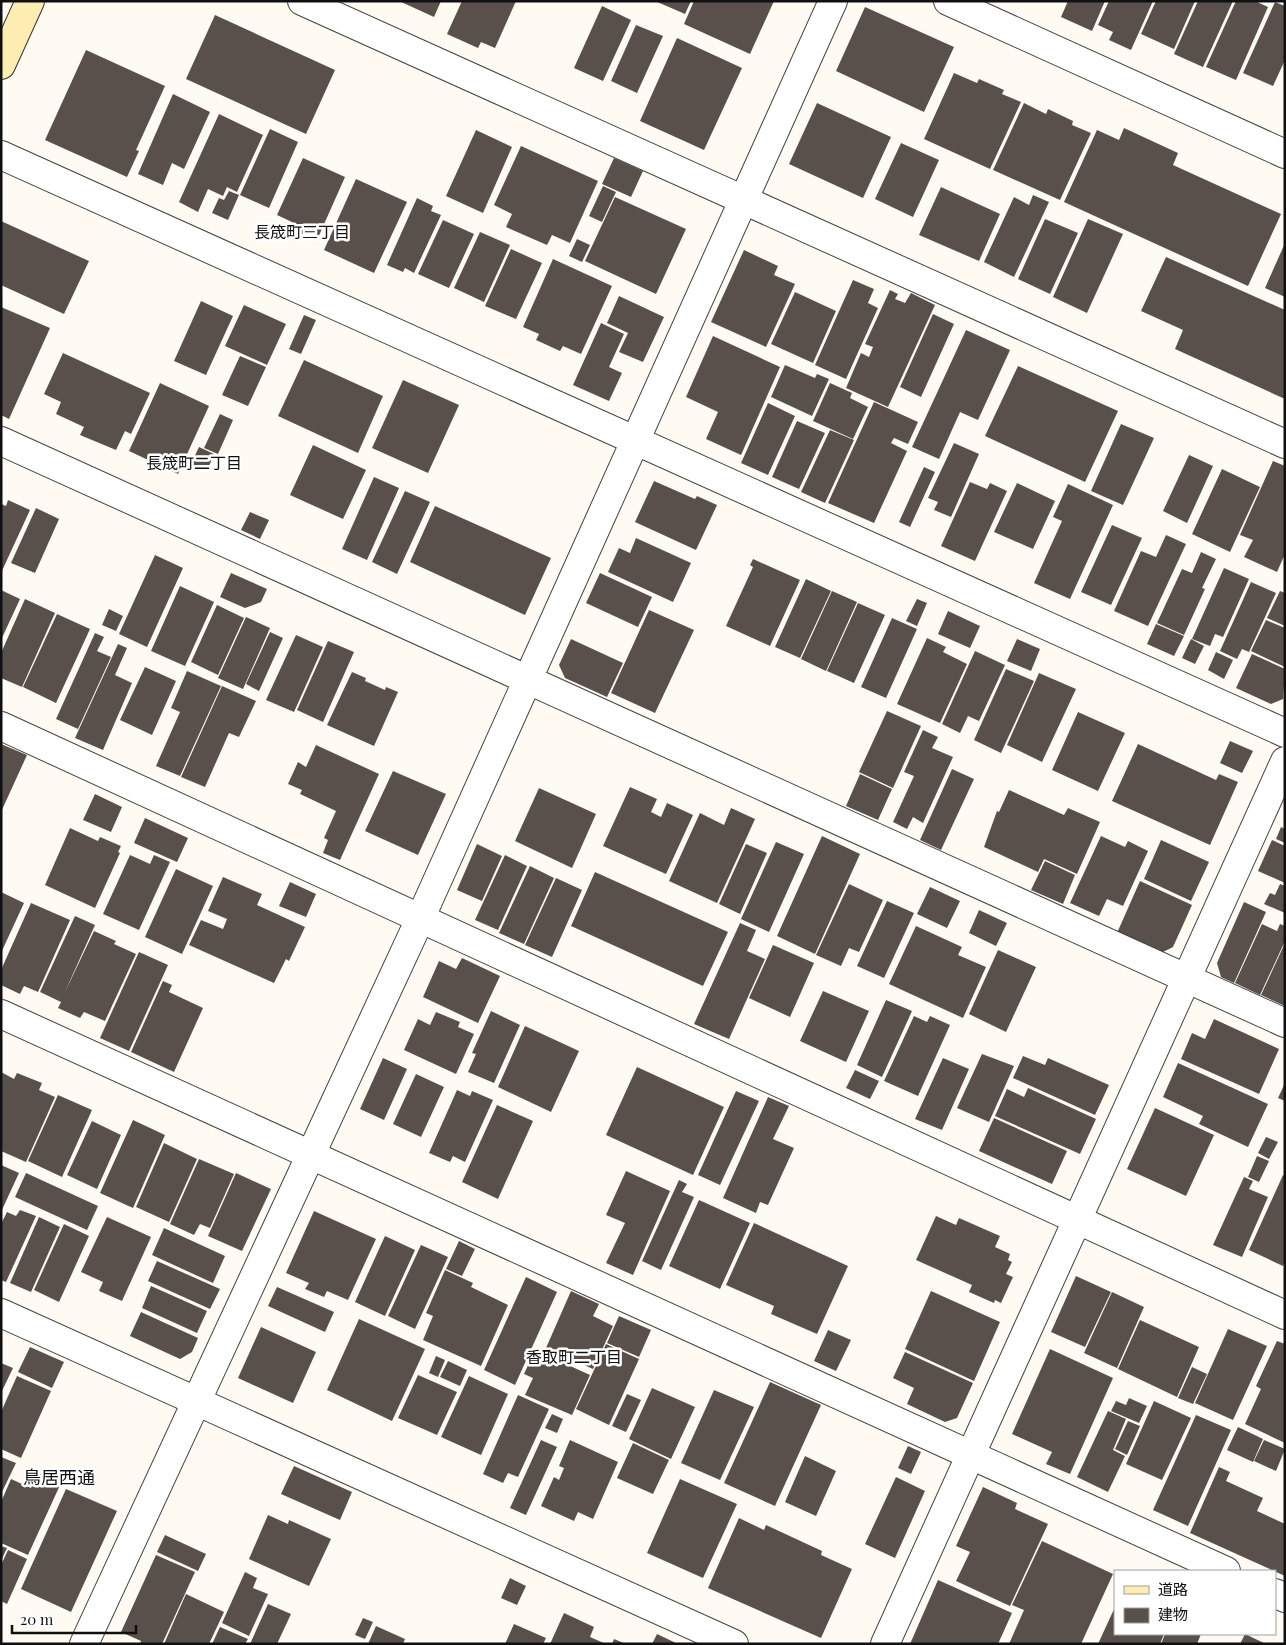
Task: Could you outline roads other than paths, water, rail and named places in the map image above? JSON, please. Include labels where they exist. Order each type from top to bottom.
[{"type":"street","points":[[1,65],[30,1]]},
{"type":"street","points":[[302,1],[1285,444]]},
{"type":"street","points":[[84,1644],[420,919],[833,1]]},
{"type":"street","points":[[948,1],[1285,154]]},
{"type":"street","points":[[1,155],[1285,732]]},
{"type":"street","points":[[1,441],[1285,1023]]},
{"type":"street","points":[[1,726],[1285,1315]]},
{"type":"street","points":[[885,1644],[1285,761]]},
{"type":"street","points":[[1,1014],[1224,1570]]},
{"type":"street","points":[[1,1313],[734,1644]]},
{"type":"district","name":"長筬町三丁目","points":[[302,232]]},
{"type":"district","name":"長筬町二丁目","points":[[194,463]]},
{"type":"district","name":"香取町二丁目","points":[[574,1357]]},
{"type":"district","name":"鳥居西通","points":[[59,1478]]}]
